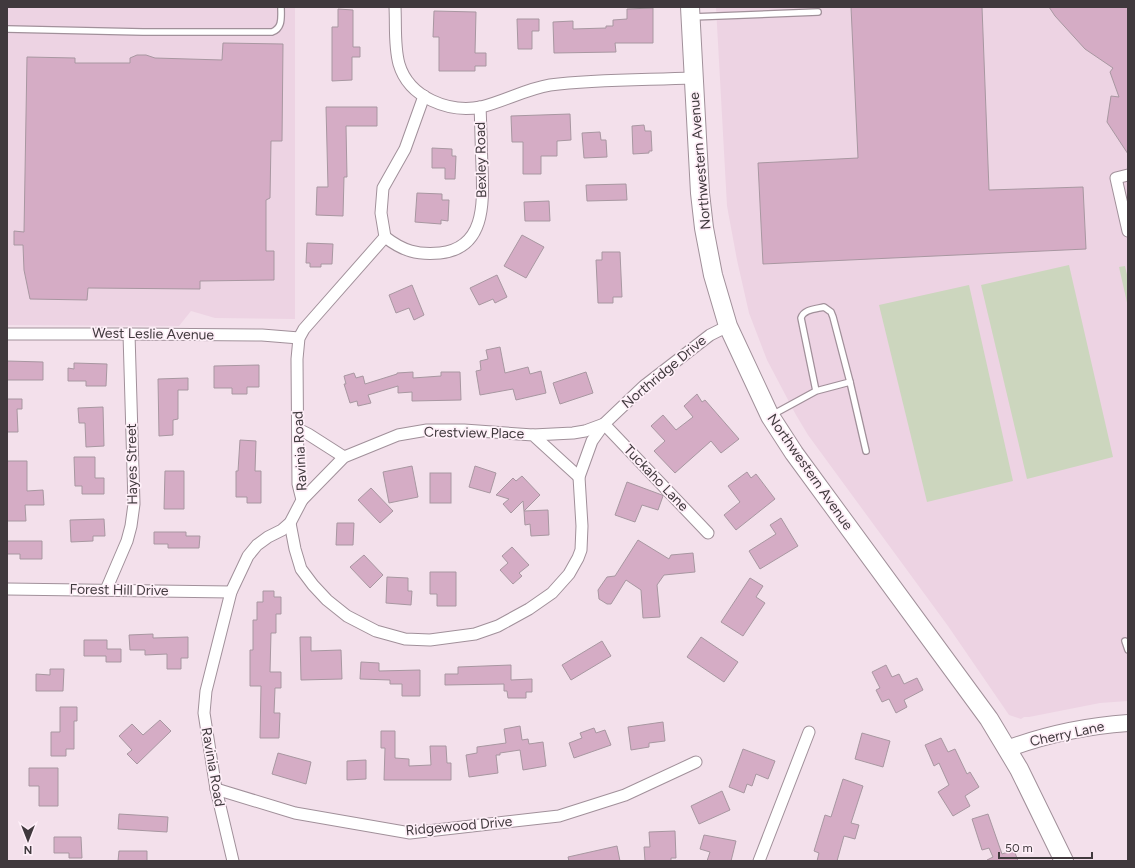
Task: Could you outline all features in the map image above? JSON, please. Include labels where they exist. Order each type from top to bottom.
[{"type":"main road","name":"Northwestern Avenue","points":[[690,12],[700,193],[704,228],[713,275],[728,326],[770,416],[794,453],[985,714],[1027,783],[1064,861]]},
{"type":"street","points":[[395,7],[396,44],[400,65],[408,83],[424,96],[444,106],[463,108],[480,107]]},
{"type":"street","name":"Bexley Road","points":[[386,237],[397,246],[417,253],[430,254],[447,252],[464,244],[471,236],[479,222],[483,203],[480,107],[534,88],[576,83],[693,78]]},
{"type":"street","points":[[299,338],[304,330],[386,237],[381,213],[383,188],[405,149],[424,96]]},
{"type":"street","points":[[1128,175],[1116,178],[1128,231]]},
{"type":"street","name":"Northridge Drive","points":[[290,523],[294,549],[301,569],[327,600],[346,616],[376,631],[405,639],[430,640],[475,634],[498,626],[529,609],[552,593],[569,574],[581,550],[582,526],[579,477],[592,441],[604,424],[644,386],[710,335],[728,326]]},
{"type":"street","name":"West Leslie Avenue","points":[[7,334],[262,335],[299,338]]},
{"type":"street","name":"Hayes Street","points":[[106,590],[127,541],[134,504],[129,334]]},
{"type":"street","name":"Ravinia Road","points":[[232,861],[216,789],[204,713],[204,700],[220,631],[231,592],[248,556],[256,545],[282,530],[290,523],[302,500],[298,484],[297,359],[299,338]]},
{"type":"street","name":"Northridge Drive","points":[[533,435],[573,433],[585,431],[604,424]]},
{"type":"street","name":"Tuckaho Lane","points":[[604,424],[708,533]]},
{"type":"street","points":[[298,429],[344,457]]},
{"type":"street","name":"Crestview Place","points":[[302,500],[344,457],[398,435],[427,430],[464,430],[533,435],[579,477]]},
{"type":"street","name":"Forest Hill Drive","points":[[7,589],[231,592]]},
{"type":"street","name":"Cherry Lane","points":[[1007,749],[1050,735],[1095,726],[1128,723]]},
{"type":"street","points":[[759,861],[809,732]]},
{"type":"street","name":"Ridgewood Drive","points":[[216,789],[296,813],[410,833],[559,816],[625,795],[696,762]]},
{"type":"lane","points":[[7,28],[135,32],[272,32],[276,31],[281,22],[281,7]]},
{"type":"lane","points":[[690,12],[818,12]]},
{"type":"lane","points":[[816,391],[801,323],[802,314],[806,311],[824,307],[831,312],[850,382],[866,451]]},
{"type":"lane","points":[[770,416],[816,391],[850,382]]},
{"type":"lane","points":[[1125,641],[1128,650]]},
{"type":"shaded area","points":[[7,7],[295,7],[295,319],[215,318],[191,311],[179,326],[7,325]]},
{"type":"shaded area","points":[[716,7],[1128,7],[1128,701],[1100,703],[1024,717],[1021,719],[1009,715],[948,626],[808,435],[796,415],[767,360],[749,313],[737,260],[727,206]]},
{"type":"green space","points":[[1069,265],[1113,457],[1027,479],[981,285]]},
{"type":"green space","points":[[1125,266],[1128,279],[1128,307],[1119,267]]},
{"type":"green space","points":[[969,285],[1013,481],[927,502],[879,305]]},
{"type":"building","points":[[851,7],[982,7],[989,190],[1083,187],[1086,249],[763,264],[758,163],[858,158]]},
{"type":"building","points":[[1049,7],[1128,7],[1128,154],[1107,122],[1111,96],[1119,97],[1110,72],[1113,68],[1085,49],[1055,16]]},
{"type":"building","points":[[653,8],[653,43],[615,43],[616,52],[554,53],[553,22],[573,21],[573,29],[606,28],[606,26],[613,26],[613,20],[627,19],[627,9]]},
{"type":"building","points":[[338,9],[353,10],[353,47],[360,47],[360,57],[352,57],[352,80],[332,81],[332,27],[338,27]]},
{"type":"building","points":[[434,11],[476,12],[475,53],[486,53],[486,66],[475,66],[475,71],[439,71],[439,37],[433,37]]},
{"type":"building","points":[[517,19],[539,19],[539,31],[532,31],[532,49],[518,49]]},
{"type":"building","points":[[223,43],[283,44],[282,141],[271,141],[270,198],[266,200],[266,251],[274,251],[274,280],[200,281],[200,289],[88,288],[87,300],[30,299],[24,270],[23,245],[14,245],[14,231],[24,232],[27,57],[75,58],[75,63],[130,63],[130,58],[137,55],[146,55],[155,58],[222,60]]},
{"type":"building","points":[[326,107],[377,107],[377,126],[346,126],[347,177],[344,177],[343,216],[316,215],[317,187],[328,187]]},
{"type":"building","points":[[570,114],[571,140],[557,141],[557,156],[541,156],[541,174],[523,174],[523,142],[512,142],[511,116]]},
{"type":"building","points":[[644,125],[645,131],[651,131],[652,151],[649,151],[649,153],[633,154],[632,126]]},
{"type":"building","points":[[600,132],[601,140],[606,140],[607,157],[584,158],[582,133]]},
{"type":"building","points":[[432,148],[452,149],[452,156],[456,156],[455,179],[445,179],[445,168],[432,168]]},
{"type":"building","points":[[626,184],[627,200],[587,201],[586,185]]},
{"type":"building","points":[[417,193],[442,194],[442,200],[449,200],[448,221],[441,220],[441,224],[415,222]]},
{"type":"building","points":[[549,201],[550,221],[525,221],[524,202]]},
{"type":"building","points":[[522,235],[544,247],[526,278],[504,266]]},
{"type":"building","points":[[307,243],[333,244],[332,264],[321,264],[321,267],[310,267],[310,263],[306,263]]},
{"type":"building","points":[[602,252],[620,252],[622,297],[613,297],[613,303],[598,303],[596,260],[602,260]]},
{"type":"building","points":[[497,275],[507,297],[495,303],[493,299],[479,305],[470,288]]},
{"type":"building","points":[[412,285],[424,315],[414,320],[409,308],[396,313],[389,295]]},
{"type":"building","points":[[500,347],[505,373],[528,367],[530,374],[541,371],[546,393],[516,400],[513,389],[480,395],[476,371],[481,370],[480,361],[488,359],[486,350]]},
{"type":"building","points":[[7,361],[43,362],[43,380],[7,380]]},
{"type":"building","points":[[74,363],[107,364],[106,386],[86,386],[86,381],[68,381],[68,368],[74,369]]},
{"type":"building","points":[[259,365],[259,387],[247,387],[247,394],[232,394],[232,388],[214,388],[214,366]]},
{"type":"building","points":[[413,372],[413,378],[441,376],[441,372],[460,372],[461,400],[412,401],[412,392],[398,393],[398,386],[368,395],[371,403],[358,406],[357,401],[350,403],[344,384],[346,384],[344,376],[354,373],[356,378],[363,376],[365,384],[397,373]]},
{"type":"building","points":[[586,372],[593,393],[560,404],[553,383]]},
{"type":"building","points":[[188,378],[188,390],[178,390],[178,419],[173,420],[173,435],[159,436],[158,379]]},
{"type":"building","points":[[697,394],[702,402],[705,400],[739,439],[721,453],[711,441],[675,473],[654,451],[665,441],[651,426],[663,415],[676,430],[693,417],[684,406]]},
{"type":"building","points":[[7,399],[22,399],[22,409],[17,409],[18,432],[7,432]]},
{"type":"building","points":[[103,407],[104,446],[86,447],[85,423],[79,423],[78,408]]},
{"type":"building","points":[[240,440],[256,441],[255,471],[261,471],[261,503],[247,503],[247,497],[236,497],[236,471],[238,471]]},
{"type":"building","points":[[74,457],[95,457],[95,478],[104,478],[104,494],[82,494],[82,486],[75,486]]},
{"type":"building","points":[[7,461],[27,461],[27,491],[43,490],[44,505],[25,505],[26,521],[7,521]]},
{"type":"building","points":[[412,466],[418,497],[389,503],[383,472]]},
{"type":"building","points":[[475,466],[496,473],[490,493],[469,487]]},
{"type":"building","points":[[165,471],[184,471],[184,509],[164,509]]},
{"type":"building","points":[[747,472],[751,478],[756,474],[775,499],[736,530],[724,515],[740,502],[728,486]]},
{"type":"building","points":[[430,473],[451,473],[451,503],[430,503]]},
{"type":"building","points":[[522,476],[540,495],[524,511],[523,501],[511,513],[503,504],[509,499],[496,495],[513,478],[516,481]]},
{"type":"building","points":[[627,482],[662,495],[663,496],[658,510],[642,505],[635,522],[615,515]]},
{"type":"building","points":[[371,488],[393,511],[380,523],[358,500]]},
{"type":"building","points":[[548,510],[549,535],[531,536],[530,524],[525,525],[524,511]]},
{"type":"building","points":[[781,518],[798,546],[760,569],[749,551],[776,534],[770,525]]},
{"type":"building","points":[[104,519],[105,536],[93,536],[93,541],[71,542],[70,520]]},
{"type":"building","points":[[337,523],[354,523],[353,545],[336,545]]},
{"type":"building","points":[[154,532],[186,532],[186,536],[200,536],[199,548],[168,548],[168,544],[154,544]]},
{"type":"building","points":[[638,540],[669,559],[671,555],[693,553],[695,572],[664,575],[657,585],[660,617],[643,618],[641,590],[626,580],[611,604],[607,604],[599,599],[598,590],[607,577],[615,576]]},
{"type":"building","points":[[7,541],[42,541],[42,559],[20,559],[20,554],[7,554]]},
{"type":"building","points":[[512,547],[529,565],[519,573],[522,576],[513,584],[500,570],[508,563],[502,556]]},
{"type":"building","points":[[364,555],[383,575],[370,588],[350,567]]},
{"type":"building","points":[[430,572],[456,572],[456,606],[437,606],[437,594],[430,594]]},
{"type":"building","points":[[387,577],[408,578],[408,591],[412,591],[411,605],[386,603]]},
{"type":"building","points":[[750,578],[763,586],[756,597],[765,603],[743,636],[721,622]]},
{"type":"building","points":[[263,591],[274,591],[274,597],[281,597],[281,614],[276,614],[276,633],[271,633],[270,672],[281,672],[281,688],[275,688],[274,713],[280,713],[279,738],[260,738],[261,686],[250,686],[250,650],[253,650],[253,620],[257,620],[257,602],[263,602]]},
{"type":"building","points":[[153,634],[153,638],[188,637],[188,658],[181,658],[181,669],[167,669],[167,654],[145,655],[145,650],[130,650],[129,635]]},
{"type":"building","points":[[300,637],[311,637],[311,651],[341,650],[342,679],[301,680]]},
{"type":"building","points":[[701,637],[738,662],[724,682],[687,657]]},
{"type":"building","points":[[84,640],[107,640],[107,649],[121,649],[121,662],[106,662],[106,656],[84,656]]},
{"type":"building","points":[[602,641],[611,656],[571,680],[562,665]]},
{"type":"building","points":[[361,662],[379,663],[379,671],[420,670],[420,696],[402,696],[402,684],[390,684],[390,680],[360,679]]},
{"type":"building","points":[[511,665],[511,680],[532,679],[532,692],[526,692],[526,698],[508,698],[507,691],[504,691],[504,684],[445,685],[445,674],[458,674],[458,667]]},
{"type":"building","points":[[886,665],[892,677],[899,674],[904,684],[917,678],[923,690],[904,700],[907,707],[896,713],[889,699],[882,702],[876,690],[880,688],[872,672]]},
{"type":"building","points":[[50,669],[64,669],[63,691],[36,691],[36,674],[50,675]]},
{"type":"building","points":[[60,707],[77,707],[77,721],[74,721],[74,749],[66,749],[66,756],[51,756],[51,732],[60,732]]},
{"type":"building","points":[[160,720],[171,731],[137,764],[127,754],[132,750],[119,736],[132,724],[143,735]]},
{"type":"building","points":[[663,722],[665,741],[649,743],[649,747],[631,750],[628,727]]},
{"type":"building","points":[[520,726],[522,740],[528,739],[529,744],[543,742],[546,766],[523,770],[520,750],[496,755],[498,773],[469,777],[466,755],[477,753],[477,747],[506,743],[504,729]]},
{"type":"building","points":[[594,728],[596,733],[605,730],[611,745],[574,758],[569,743],[582,738],[580,733]]},
{"type":"building","points":[[381,731],[395,731],[395,758],[409,759],[409,766],[431,765],[430,746],[446,746],[447,763],[451,763],[451,780],[384,780],[385,748],[381,748]]},
{"type":"building","points":[[862,733],[890,741],[883,767],[855,759]]},
{"type":"building","points":[[941,738],[948,752],[955,749],[967,774],[970,772],[979,787],[965,796],[970,806],[953,816],[938,792],[949,785],[939,763],[934,766],[925,745]]},
{"type":"building","points":[[743,749],[775,761],[768,779],[756,774],[752,786],[747,784],[744,793],[729,787]]},
{"type":"building","points":[[278,753],[311,762],[306,784],[272,774]]},
{"type":"building","points":[[366,760],[366,779],[347,780],[347,761]]},
{"type":"building","points":[[29,768],[58,768],[58,806],[39,806],[39,786],[29,786]]},
{"type":"building","points":[[843,779],[863,786],[851,823],[859,825],[855,839],[844,836],[837,861],[817,861],[819,853],[814,851],[825,815],[831,817]]},
{"type":"building","points":[[722,791],[730,810],[699,824],[691,806]]},
{"type":"building","points":[[119,814],[168,817],[167,832],[118,829]]},
{"type":"building","points":[[988,814],[1002,854],[1014,850],[1018,861],[987,861],[993,857],[989,848],[982,850],[972,819]]},
{"type":"building","points":[[675,831],[676,858],[671,858],[671,861],[645,861],[644,847],[650,847],[649,832]]},
{"type":"building","points":[[704,835],[736,841],[731,861],[707,861],[710,852],[700,849]]},
{"type":"building","points":[[54,837],[81,837],[82,858],[69,858],[69,853],[54,853]]},
{"type":"building","points":[[617,846],[620,861],[569,861],[568,857]]},
{"type":"building","points":[[119,851],[147,851],[147,861],[118,861]]}]
